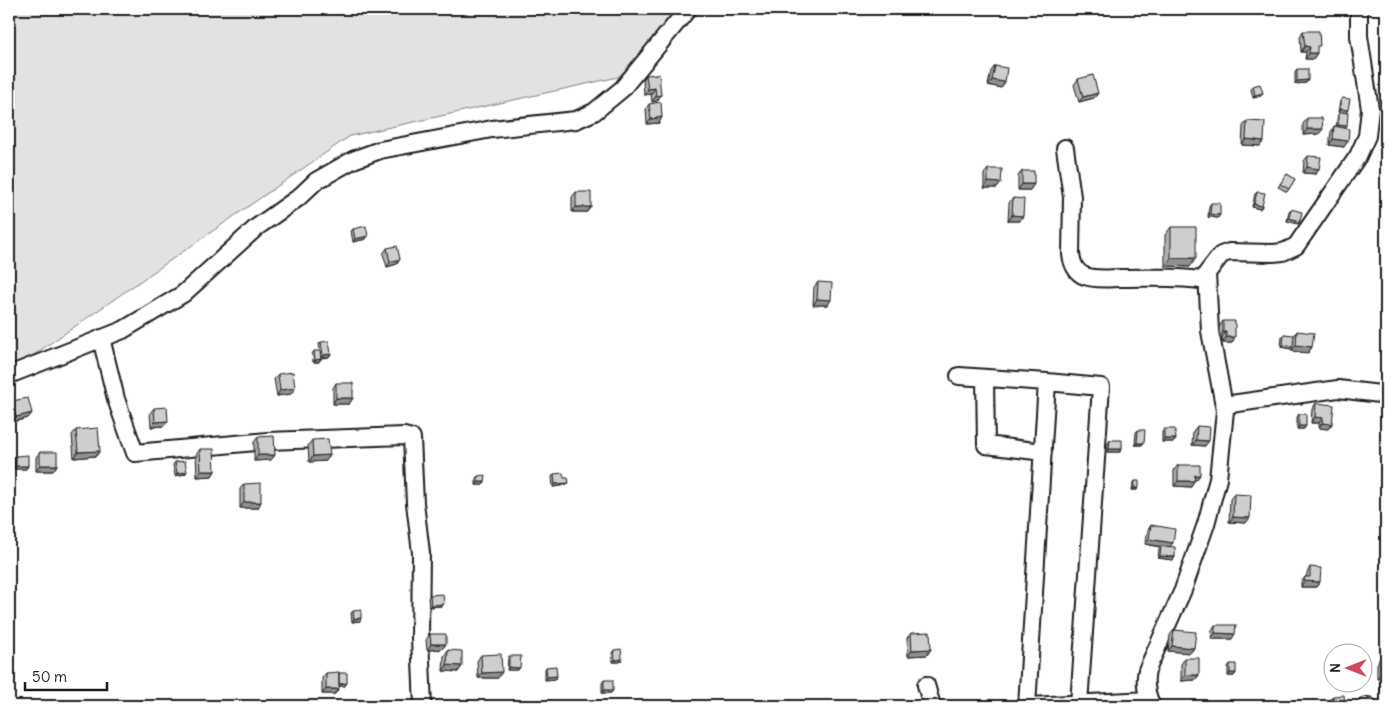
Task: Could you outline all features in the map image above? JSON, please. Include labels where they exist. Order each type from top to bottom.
[{"type":"street","points":[[9,375],[123,330],[183,294],[257,227],[298,198],[316,181],[354,160],[380,150],[492,129],[576,120],[594,112],[622,89],[688,9]]},
{"type":"street","points":[[1047,382],[1028,706],[1150,703],[1145,680],[1147,670],[1183,590],[1206,524],[1218,479],[1224,405],[1214,361],[1207,273],[1221,255],[1229,252],[1273,254],[1296,246],[1358,156],[1367,136],[1370,109],[1360,45],[1359,9]]},
{"type":"street","points":[[1065,148],[1072,198],[1071,254],[1072,263],[1076,270],[1084,276],[1102,278],[1166,278],[1207,281]]},
{"type":"street","points":[[101,338],[116,400],[135,453],[268,441],[404,436],[412,438],[415,503],[421,553],[420,638],[423,706]]},
{"type":"street","points":[[959,376],[1101,387],[1079,704]]},
{"type":"street","points":[[985,378],[986,445],[1043,452]]},
{"type":"street","points":[[1224,405],[1338,389],[1384,395]]},
{"type":"street","points":[[926,685],[932,706]]},
{"type":"shaded area","points":[[9,9],[694,9],[618,77],[350,136],[9,372]]},
{"type":"building","points":[[1303,31],[1319,31],[1320,46],[1317,46],[1317,53],[1309,53],[1310,47],[1305,46]]},
{"type":"building","points":[[995,66],[1007,68],[1005,82],[992,80]]},
{"type":"building","points":[[1297,69],[1308,69],[1308,80],[1297,81]]},
{"type":"building","points":[[659,74],[661,95],[656,96],[655,88],[648,89],[646,75]]},
{"type":"building","points":[[1093,75],[1098,93],[1083,97],[1078,79]]},
{"type":"building","points":[[1260,84],[1263,93],[1255,95],[1253,86]]},
{"type":"building","points":[[1342,98],[1350,99],[1348,110],[1340,109]]},
{"type":"building","points":[[661,102],[662,117],[651,119],[649,104]]},
{"type":"building","points":[[1340,112],[1348,113],[1347,126],[1338,125]]},
{"type":"building","points":[[1307,118],[1322,118],[1323,129],[1307,129]]},
{"type":"building","points":[[1247,121],[1265,122],[1264,141],[1246,139]]},
{"type":"building","points":[[1334,126],[1349,129],[1348,141],[1333,139]]},
{"type":"building","points":[[1308,156],[1321,157],[1319,169],[1307,167]]},
{"type":"building","points":[[988,169],[1002,169],[1001,183],[988,182]]},
{"type":"building","points":[[1022,171],[1034,171],[1034,184],[1022,184]]},
{"type":"building","points":[[1287,174],[1295,179],[1289,189],[1280,184]]},
{"type":"building","points":[[576,192],[591,192],[591,207],[576,207]]},
{"type":"building","points":[[1257,192],[1265,193],[1262,206],[1254,204]]},
{"type":"building","points":[[1013,198],[1024,199],[1023,216],[1012,215]]},
{"type":"building","points":[[1211,203],[1220,203],[1220,215],[1210,214]]},
{"type":"building","points":[[1291,209],[1302,212],[1300,221],[1289,218]]},
{"type":"building","points":[[366,226],[368,236],[355,239],[353,229]]},
{"type":"building","points":[[1171,227],[1196,227],[1196,258],[1171,258]]},
{"type":"building","points":[[397,246],[400,259],[390,262],[387,248]]},
{"type":"building","points":[[818,282],[832,283],[831,300],[817,299]]},
{"type":"building","points":[[1223,321],[1235,321],[1235,337],[1226,337],[1226,332],[1223,332]]},
{"type":"building","points":[[1297,331],[1314,333],[1312,347],[1296,345]]},
{"type":"building","points":[[1284,334],[1294,335],[1293,346],[1283,345]]},
{"type":"building","points":[[329,341],[331,354],[323,355],[321,342]]},
{"type":"building","points":[[314,351],[320,351],[321,359],[315,360]]},
{"type":"building","points":[[293,372],[295,388],[280,390],[278,374]]},
{"type":"building","points":[[336,383],[353,383],[353,398],[336,398]]},
{"type":"building","points":[[28,398],[32,413],[16,417],[12,401]]},
{"type":"building","points":[[1316,403],[1334,405],[1332,424],[1322,423],[1323,418],[1315,417]]},
{"type":"building","points":[[167,407],[168,421],[155,422],[154,408]]},
{"type":"building","points":[[1299,414],[1306,414],[1306,426],[1299,426]]},
{"type":"building","points":[[1197,426],[1210,427],[1209,441],[1196,440]]},
{"type":"building","points":[[98,428],[100,451],[78,452],[76,430]]},
{"type":"building","points":[[1164,429],[1175,429],[1176,439],[1164,439]]},
{"type":"building","points":[[1138,430],[1145,430],[1144,443],[1137,443]]},
{"type":"building","points":[[274,436],[275,455],[258,455],[258,437]]},
{"type":"building","points":[[328,439],[330,455],[313,456],[312,440]]},
{"type":"building","points":[[1110,440],[1122,440],[1122,449],[1109,449]]},
{"type":"building","points":[[200,449],[214,449],[215,471],[201,471]]},
{"type":"building","points":[[40,452],[57,452],[57,465],[40,465]]},
{"type":"building","points":[[28,455],[28,466],[16,466],[16,456]]},
{"type":"building","points":[[185,461],[187,472],[177,473],[175,462]]},
{"type":"building","points":[[1178,465],[1200,465],[1200,475],[1195,475],[1194,481],[1178,481]]},
{"type":"building","points":[[563,473],[564,478],[568,478],[569,483],[555,484],[554,474]]},
{"type":"building","points":[[486,475],[485,482],[478,482],[478,476]]},
{"type":"building","points":[[1135,481],[1139,481],[1139,488],[1134,488]]},
{"type":"building","points":[[261,483],[261,502],[244,502],[244,484]]},
{"type":"building","points":[[1234,494],[1251,495],[1250,518],[1233,517]]},
{"type":"building","points":[[1151,525],[1175,529],[1173,543],[1149,539]]},
{"type":"building","points":[[1161,546],[1175,547],[1175,557],[1160,556]]},
{"type":"building","points":[[1310,567],[1321,568],[1320,582],[1304,581],[1305,577],[1310,577]]},
{"type":"building","points":[[443,594],[444,604],[431,605],[430,595]]},
{"type":"building","points":[[361,610],[361,618],[354,619],[353,611]]},
{"type":"building","points":[[1215,625],[1236,625],[1235,634],[1215,633]]},
{"type":"building","points":[[1174,630],[1196,632],[1194,648],[1172,646]]},
{"type":"building","points":[[930,632],[931,649],[912,650],[911,633]]},
{"type":"building","points":[[430,634],[446,634],[446,644],[431,644]]},
{"type":"building","points":[[621,649],[622,659],[615,660],[614,650]]},
{"type":"building","points":[[448,650],[462,651],[462,666],[447,665]]},
{"type":"building","points":[[501,654],[502,672],[482,673],[481,655]]},
{"type":"building","points":[[509,656],[521,656],[520,668],[509,667]]},
{"type":"building","points":[[1185,658],[1199,658],[1199,675],[1185,675]]},
{"type":"building","points":[[1380,658],[1386,658],[1386,673],[1381,673]]},
{"type":"building","points":[[1230,664],[1236,664],[1236,673],[1230,673]]},
{"type":"building","points":[[556,666],[557,676],[547,677],[546,667]]},
{"type":"building","points":[[339,672],[339,689],[326,689],[326,673]]},
{"type":"building","points":[[339,673],[347,673],[347,683],[339,684]]},
{"type":"building","points":[[1382,679],[1386,679],[1386,690],[1383,690]]},
{"type":"building","points":[[604,680],[613,680],[613,690],[604,690]]},
{"type":"building","points":[[1344,695],[1345,706],[1333,706],[1333,696]]}]
